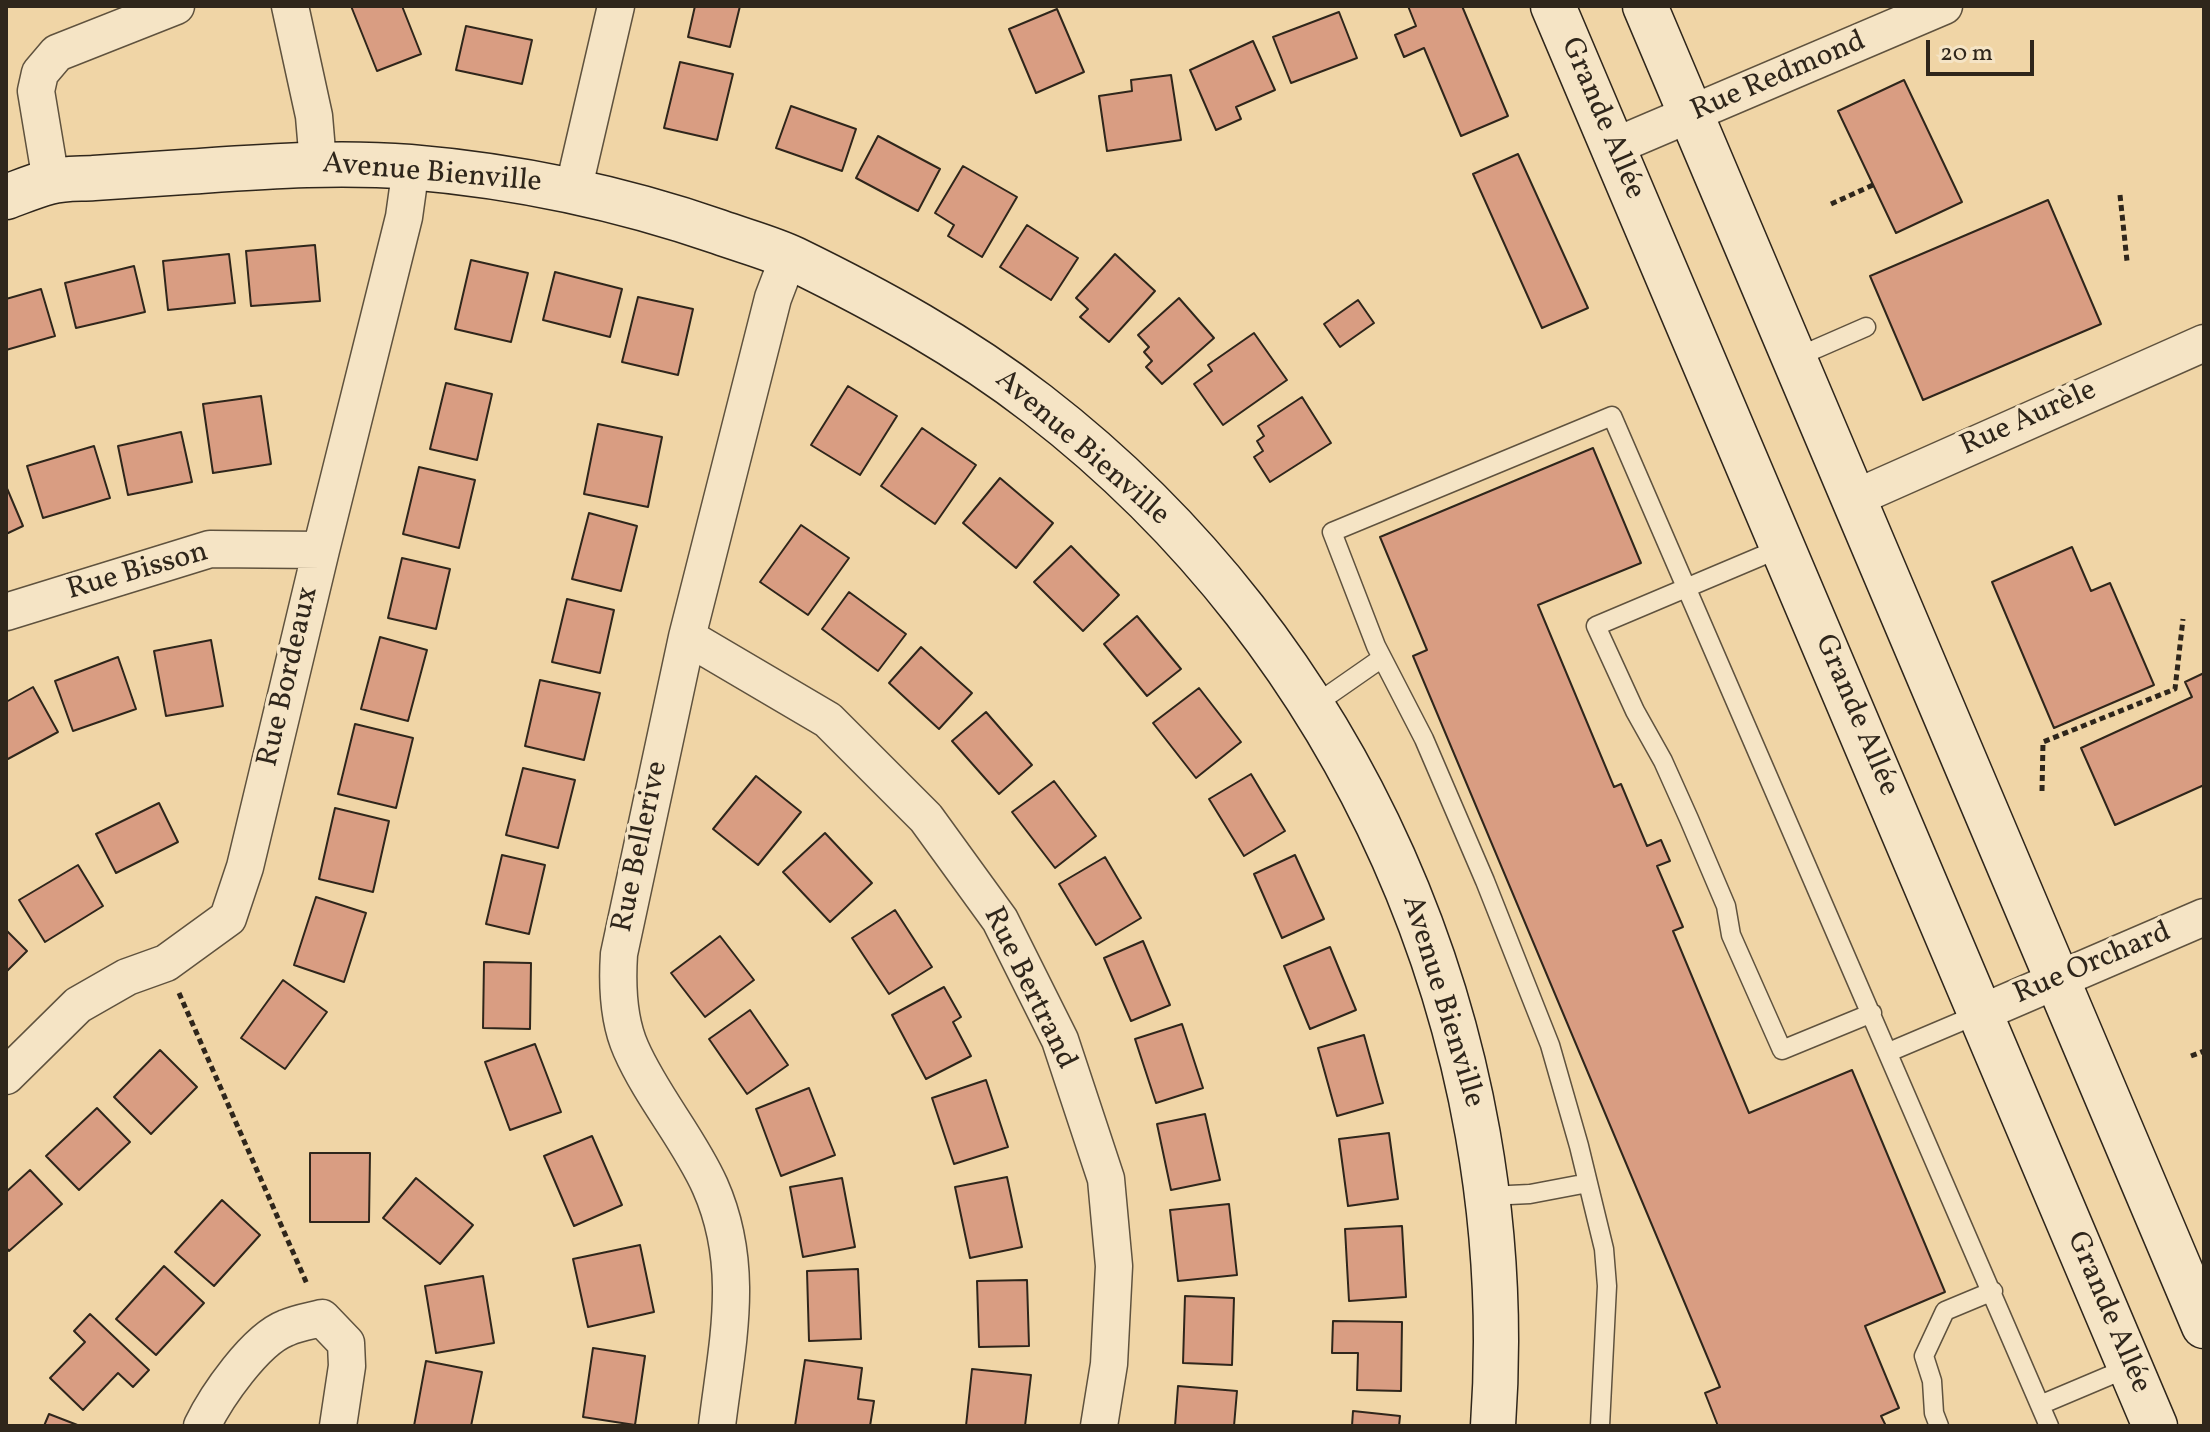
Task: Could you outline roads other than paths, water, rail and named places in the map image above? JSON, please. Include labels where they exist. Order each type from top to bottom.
[{"type":"main road","name":"Grande Allée","points":[[1553,6],[2155,1426]]},
{"type":"main road","points":[[1645,6],[2204,1326]]},
{"type":"main road","name":"Avenue Bienville","points":[[6,197],[51,181],[318,163],[411,167],[503,177],[573,191],[638,206],[789,256],[956,348],[1065,427],[1131,485],[1198,555],[1249,617],[1313,706],[1344,759],[1386,841],[1410,897],[1438,971],[1470,1089],[1488,1196],[1497,1315],[1493,1426]]},
{"type":"street","points":[[51,181],[36,91],[40,73],[57,53],[176,6]]},
{"type":"street","points":[[290,6],[314,116],[318,163]]},
{"type":"street","points":[[573,191],[616,6]]},
{"type":"street","name":"Rue Redmond","points":[[1613,147],[1944,6]]},
{"type":"street","name":"Rue Bordeaux","points":[[6,1076],[78,1005],[127,977],[166,963],[228,918],[245,867],[404,217],[411,167]]},
{"type":"street","name":"Rue Bellerive","points":[[717,1426],[733,1298],[728,1243],[710,1187],[630,1047],[617,991],[619,954],[687,637],[773,298],[789,256]]},
{"type":"street","name":"Rue Aurèle","points":[[1855,498],[2204,343]]},
{"type":"street","name":"Rue Bisson","points":[[6,612],[210,549],[321,550]]},
{"type":"street","name":"Rue Bertrand","points":[[687,637],[828,720],[926,818],[1000,920],[1060,1040],[1106,1179],[1114,1266],[1109,1364],[1099,1426]]},
{"type":"street","name":"Rue Orchard","points":[[1981,1013],[2204,917]]},
{"type":"street","points":[[202,1426],[250,1355],[283,1328],[322,1318],[346,1343],[347,1366],[338,1426]]},
{"type":"lane","points":[[1795,358],[1866,327]]},
{"type":"lane","points":[[1600,1426],[1607,1286],[1604,1249],[1550,1045],[1424,739],[1382,658],[1332,532],[1612,416],[2049,1426]]},
{"type":"lane","points":[[1783,547],[1596,626],[1693,828],[1726,906],[1731,935],[1782,1050],[1872,1013]]},
{"type":"lane","points":[[1313,706],[1382,658]]},
{"type":"lane","points":[[1889,1052],[1981,1013]]},
{"type":"lane","points":[[1488,1196],[1545,1192],[1588,1183]]},
{"type":"lane","points":[[1939,1426],[1934,1413],[1932,1381],[1924,1356],[1945,1311],[1993,1291]]},
{"type":"lane","points":[[2040,1405],[2130,1367]]}]
